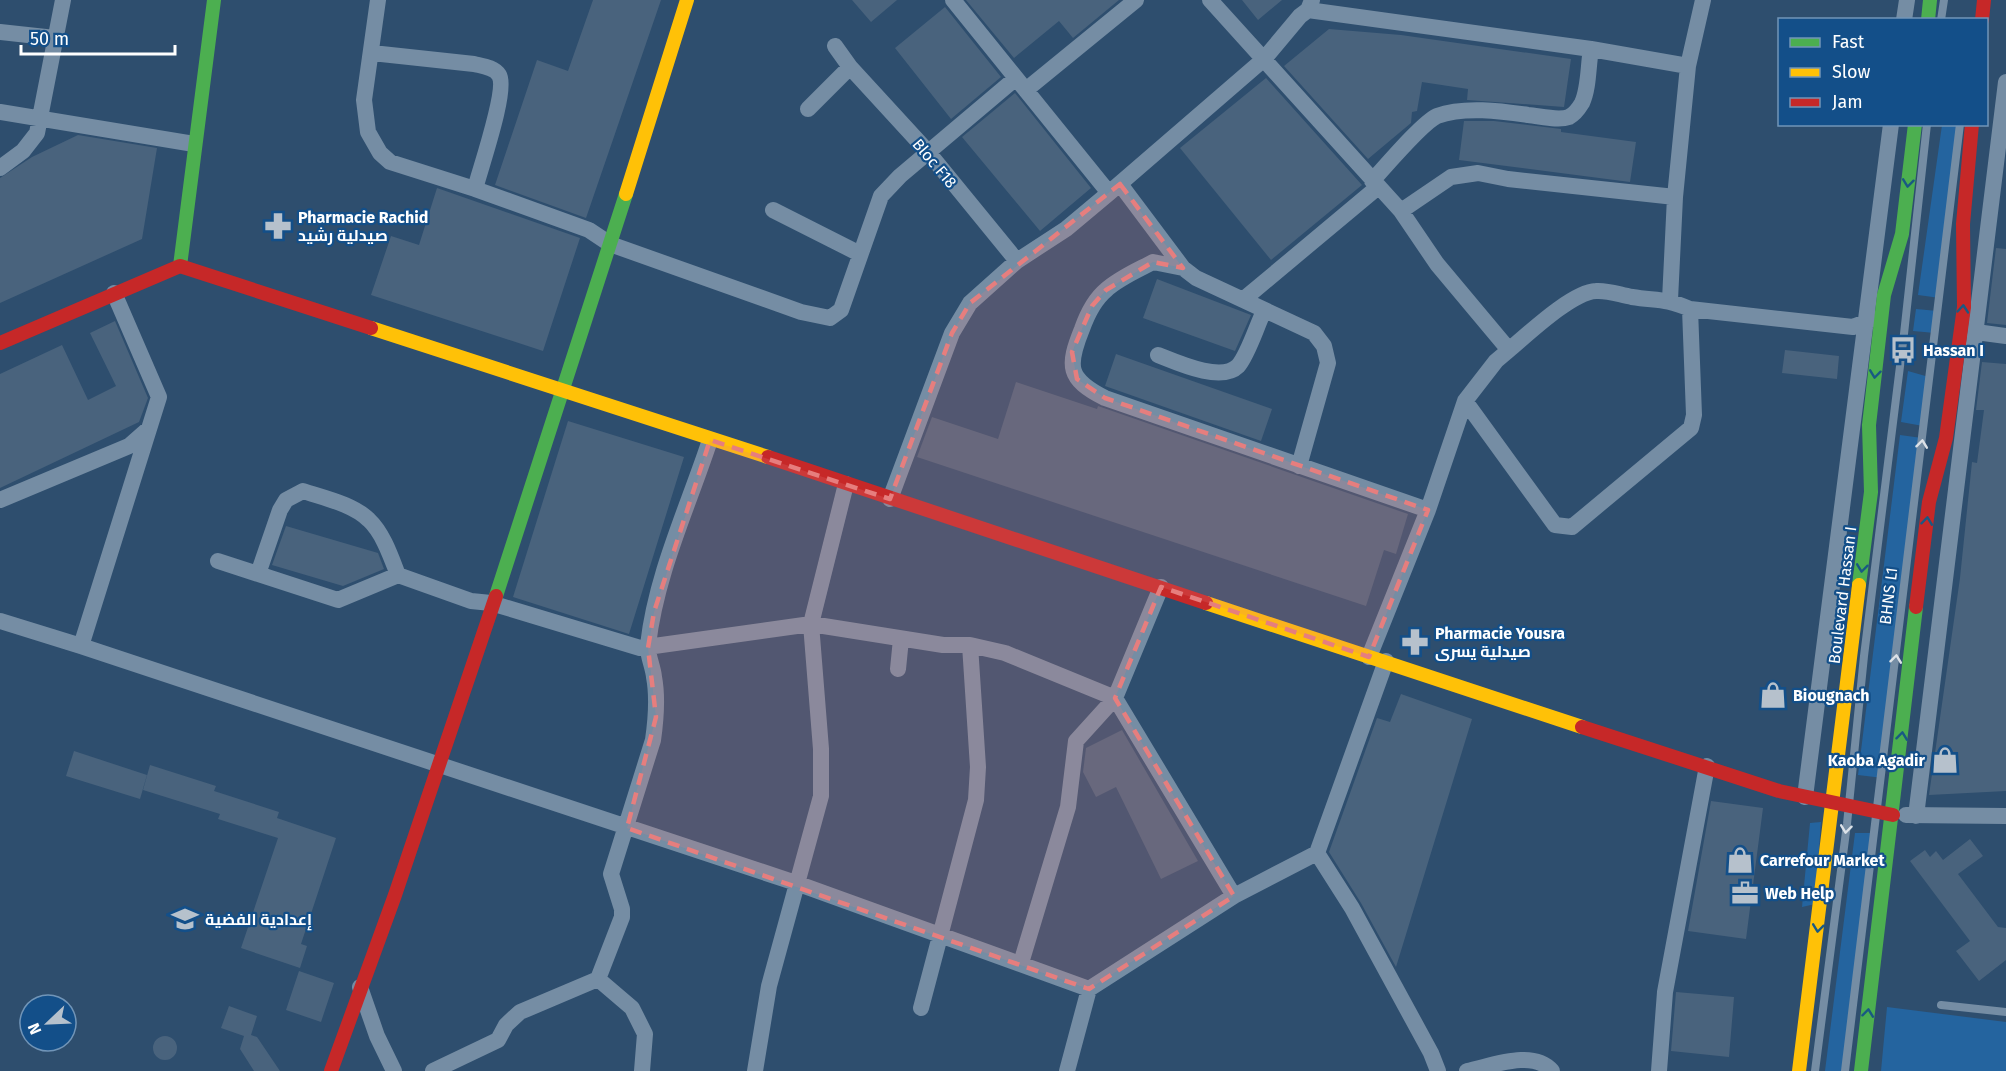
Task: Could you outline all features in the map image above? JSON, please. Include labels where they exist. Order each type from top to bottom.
[{"type":"street","points":[[0,168],[23,151],[37,133],[63,0]]},
{"type":"street","points":[[180,266],[214,0]]},
{"type":"street","points":[[378,0],[364,100],[368,132],[374,147],[390,162],[475,189],[589,230],[610,244],[801,312],[830,318],[841,310],[881,196],[928,152],[1136,0]]},
{"type":"street","points":[[331,1071],[394,898],[610,244],[687,0]]},
{"type":"street","points":[[953,0],[1022,84],[1183,268],[1196,278],[1314,333],[1324,346],[1328,363],[1299,466]]},
{"type":"street","points":[[1210,0],[1401,211],[1437,264],[1509,350]]},
{"type":"street","points":[[1670,300],[1675,197],[1688,66],[1703,0]]},
{"type":"street","points":[[1904,18],[1907,0]]},
{"type":"street","points":[[1928,18],[1930,0]]},
{"type":"street","points":[[1982,18],[1984,0]]},
{"type":"street","points":[[890,499],[961,316],[982,291],[1017,261],[1066,229],[1115,189],[1264,59],[1310,5],[1688,66]]},
{"type":"street","points":[[0,32],[55,38]]},
{"type":"street","name":"Bloc F18","points":[[835,46],[850,67],[928,152],[1017,261]]},
{"type":"street","points":[[1244,299],[1375,184],[1402,148],[1433,118],[1451,112],[1505,112],[1551,117],[1570,116],[1576,111],[1584,97],[1592,49]]},
{"type":"street","points":[[372,53],[474,64],[489,67],[498,73],[501,79],[501,95],[475,189]]},
{"type":"street","points":[[808,109],[850,67]]},
{"type":"street","points":[[1916,816],[2006,82]]},
{"type":"street","points":[[0,112],[194,144]]},
{"type":"street","points":[[1805,797],[1862,417],[1866,322],[1891,126]]},
{"type":"street","name":"Boulevard Hassan I","points":[[1799,1071],[1871,492],[1862,417],[1887,279],[1902,234],[1915,126]]},
{"type":"street","points":[[1861,1071],[1885,813],[1929,502],[1946,438],[1964,308],[1963,224],[1972,126]]},
{"type":"street","points":[[1401,211],[1451,177],[1478,173],[1508,179],[1675,197]]},
{"type":"street","points":[[772,210],[860,254]]},
{"type":"street","points":[[1183,268],[1153,261],[1106,290],[1092,306],[1072,352],[1071,366],[1077,379],[1087,389],[1105,398],[1428,510]]},
{"type":"street","points":[[0,343],[180,266],[562,389],[1369,657],[1805,797],[1885,813],[2003,818]]},
{"type":"street","points":[[1369,657],[1428,510],[1465,401],[1496,361],[1569,301],[1584,293],[1597,291],[1634,298],[1670,300],[1690,309],[1853,327],[1882,314]]},
{"type":"street","points":[[81,646],[158,393],[142,365],[114,293]]},
{"type":"street","points":[[1465,401],[1555,525],[1572,527],[1691,428],[1694,415],[1690,309]]},
{"type":"street","points":[[1158,355],[1198,369],[1232,369],[1240,362],[1264,311]]},
{"type":"street","points":[[1976,332],[2006,336]]},
{"type":"street","points":[[0,500],[129,446],[147,430]]},
{"type":"street","points":[[433,1071],[498,1040],[506,1025],[520,1012],[598,979],[622,914],[611,877],[653,740],[656,717],[654,677],[648,648],[665,568],[710,440]]},
{"type":"street","points":[[754,1071],[770,986],[819,804],[822,776],[811,624],[846,484]]},
{"type":"street","points":[[258,574],[280,510],[286,500],[303,491],[340,504],[370,520],[380,535],[398,575]]},
{"type":"street","points":[[218,561],[338,600],[398,575],[471,601],[491,603],[648,648],[811,624],[901,639],[970,645],[1005,653],[1114,698],[1234,896]]},
{"type":"street","points":[[1021,963],[1068,807],[1076,741],[1114,698],[1161,587]]},
{"type":"street","points":[[0,621],[796,883],[940,933],[1089,989]]},
{"type":"street","points":[[898,669],[901,639]]},
{"type":"street","points":[[921,1008],[978,787],[970,645]]},
{"type":"street","points":[[1067,1071],[1089,989],[1234,896],[1317,853],[1386,661]]},
{"type":"street","points":[[1659,1071],[1665,992],[1707,766]]},
{"type":"street","points":[[1317,853],[1352,908],[1431,1053],[1438,1071]]},
{"type":"street","points":[[598,979],[632,1008],[645,1034],[642,1071]]},
{"type":"street","points":[[360,987],[377,1036],[394,1071]]},
{"type":"street","points":[[1467,1071],[1530,1059],[1544,1062],[1552,1071]]},
{"type":"lane","points":[[1941,18],[1944,0]]},
{"type":"lane","points":[[1972,18],[1975,0]]},
{"type":"lane","name":"BHNS L1","points":[[1815,1071],[1927,126]]},
{"type":"lane","name":"BHNS L1","points":[[1845,1071],[1885,813],[1960,126]]},
{"type":"lane","points":[[1941,1005],[2006,1012]]},
{"type":"highlighted area","points":[[1120,184],[1183,268],[1153,262],[1106,290],[1092,306],[1072,352],[1077,379],[1105,398],[1428,510],[1369,657],[1161,587],[1115,698],[1234,896],[1089,989],[627,828],[656,717],[648,648],[654,612],[710,440],[890,499],[952,333],[970,303]]},
{"type":"shaded area","points":[[1942,126],[1961,126],[1940,298],[1918,295]]},
{"type":"shaded area","points":[[1916,309],[1938,311],[1935,333],[1913,331]]},
{"type":"shaded area","points":[[1908,371],[1929,377],[1923,426],[1901,422]]},
{"type":"shaded area","points":[[1900,435],[1922,438],[1883,778],[1858,775]]},
{"type":"shaded area","points":[[1821,822],[1815,904],[1802,907],[1810,823]]},
{"type":"shaded area","points":[[1855,833],[1872,833],[1845,1071],[1825,1071]]},
{"type":"shaded area","points":[[1887,1007],[2006,1022],[2006,1071],[1881,1071]]},
{"type":"building","points":[[593,0],[661,0],[586,218],[495,185],[537,60],[568,71]]},
{"type":"building","points":[[852,0],[897,0],[871,22]]},
{"type":"building","points":[[966,0],[1119,0],[1073,38],[1059,21],[1014,58]]},
{"type":"building","points":[[1242,0],[1282,0],[1258,20]]},
{"type":"building","points":[[945,7],[1001,77],[951,119],[895,48]]},
{"type":"building","points":[[1329,29],[1401,35],[1571,59],[1564,107],[1467,100],[1468,89],[1422,82],[1417,111],[1412,112],[1411,123],[1368,159],[1284,66]]},
{"type":"building","points":[[1266,78],[1362,185],[1271,260],[1180,148]]},
{"type":"building","points":[[1015,93],[1091,188],[1040,231],[962,137]]},
{"type":"building","points":[[1464,121],[1494,121],[1561,129],[1561,132],[1636,142],[1630,182],[1459,160]]},
{"type":"building","points":[[78,135],[157,148],[142,239],[0,303],[0,178],[32,157]]},
{"type":"building","points":[[437,188],[580,238],[543,351],[371,295],[391,236],[419,245]]},
{"type":"building","points":[[1996,248],[2006,249],[2006,325],[1987,323]]},
{"type":"building","points":[[1157,279],[1251,315],[1235,351],[1143,318]]},
{"type":"building","points":[[115,321],[148,398],[139,422],[0,488],[0,374],[62,345],[88,400],[116,386],[90,333]]},
{"type":"building","points":[[1785,350],[1839,356],[1837,379],[1782,373]]},
{"type":"building","points":[[1116,354],[1272,409],[1261,441],[1105,386]]},
{"type":"building","points":[[1982,362],[2006,364],[2006,791],[1929,795],[1960,578],[1972,462],[1977,463],[1984,410],[1976,410]]},
{"type":"building","points":[[1016,382],[1097,409],[1098,406],[1408,514],[1396,554],[1384,550],[1366,606],[917,457],[932,417],[998,439]]},
{"type":"building","points":[[568,421],[684,457],[629,634],[513,597]]},
{"type":"building","points":[[286,526],[378,553],[384,569],[343,586],[272,565]]},
{"type":"building","points":[[1401,694],[1472,719],[1396,967],[1361,903],[1329,852],[1377,718],[1390,722]]},
{"type":"building","points":[[1122,730],[1198,861],[1161,879],[1116,787],[1096,797],[1083,772],[1086,748]]},
{"type":"building","points":[[74,751],[147,775],[140,799],[66,776]]},
{"type":"building","points":[[150,765],[216,786],[214,791],[279,812],[277,818],[336,838],[301,944],[307,946],[300,968],[241,948],[278,838],[218,819],[220,814],[143,790]]},
{"type":"building","points":[[1711,801],[1763,808],[1746,939],[1688,931]]},
{"type":"building","points":[[1970,839],[1983,856],[1958,874],[1998,927],[2006,928],[2006,960],[1979,981],[1956,951],[1970,941],[1910,861],[1925,850],[1930,857],[1936,851],[1943,860]]},
{"type":"building","points":[[299,971],[334,983],[321,1022],[286,1010]]},
{"type":"building","points":[[1676,992],[1734,997],[1729,1057],[1671,1051]]},
{"type":"building","points":[[229,1006],[257,1016],[251,1035],[257,1037],[280,1071],[254,1071],[240,1049],[244,1036],[221,1028]]},
{"type":"building","points":[[165,1036],[174,1039],[177,1048],[174,1057],[165,1060],[156,1057],[153,1048],[156,1039]]},
{"type":"traffic: fast","points":[[180,266],[214,0]]},
{"type":"traffic: fast","points":[[1928,18],[1930,0]]},
{"type":"traffic: fast","points":[[1859,585],[1871,492],[1869,425],[1884,295],[1902,234],[1915,126]]},
{"type":"traffic: fast","points":[[496,596],[626,194]]},
{"type":"traffic: fast","points":[[1861,1071],[1916,607]]},
{"type":"traffic: slow","points":[[626,194],[687,0]]},
{"type":"traffic: slow","points":[[371,328],[768,457]]},
{"type":"traffic: slow","points":[[1799,1071],[1859,585]]},
{"type":"traffic: slow","points":[[1206,603],[1582,727]]},
{"type":"traffic: jam","points":[[1982,18],[1984,0]]},
{"type":"traffic: jam","points":[[1916,607],[1929,502],[1946,438],[1964,307],[1963,224],[1972,126]]},
{"type":"traffic: jam","points":[[0,343],[180,266],[371,328]]},
{"type":"traffic: jam","points":[[768,457],[1206,603]]},
{"type":"traffic: jam","points":[[331,1071],[395,895],[496,596]]},
{"type":"traffic: jam","points":[[1582,727],[1779,791],[1893,815]]},
{"type":"place","name":"Pharmacie Rachid صيدلية رشيد","points":[[278,226]]},
{"type":"place","name":"Hassan I","points":[[1903,350]]},
{"type":"place","name":"Pharmacie Yousra صيدلية يسرى","points":[[1415,642]]},
{"type":"place","name":"Biougnach","points":[[1773,695]]},
{"type":"place","name":"Kaoba Agadir","points":[[1945,760]]},
{"type":"place","name":"Carrefour Market","points":[[1740,860]]},
{"type":"place","name":"Web Help","points":[[1745,893]]},
{"type":"place","name":"إعدادية الفضية","points":[[185,919]]}]
